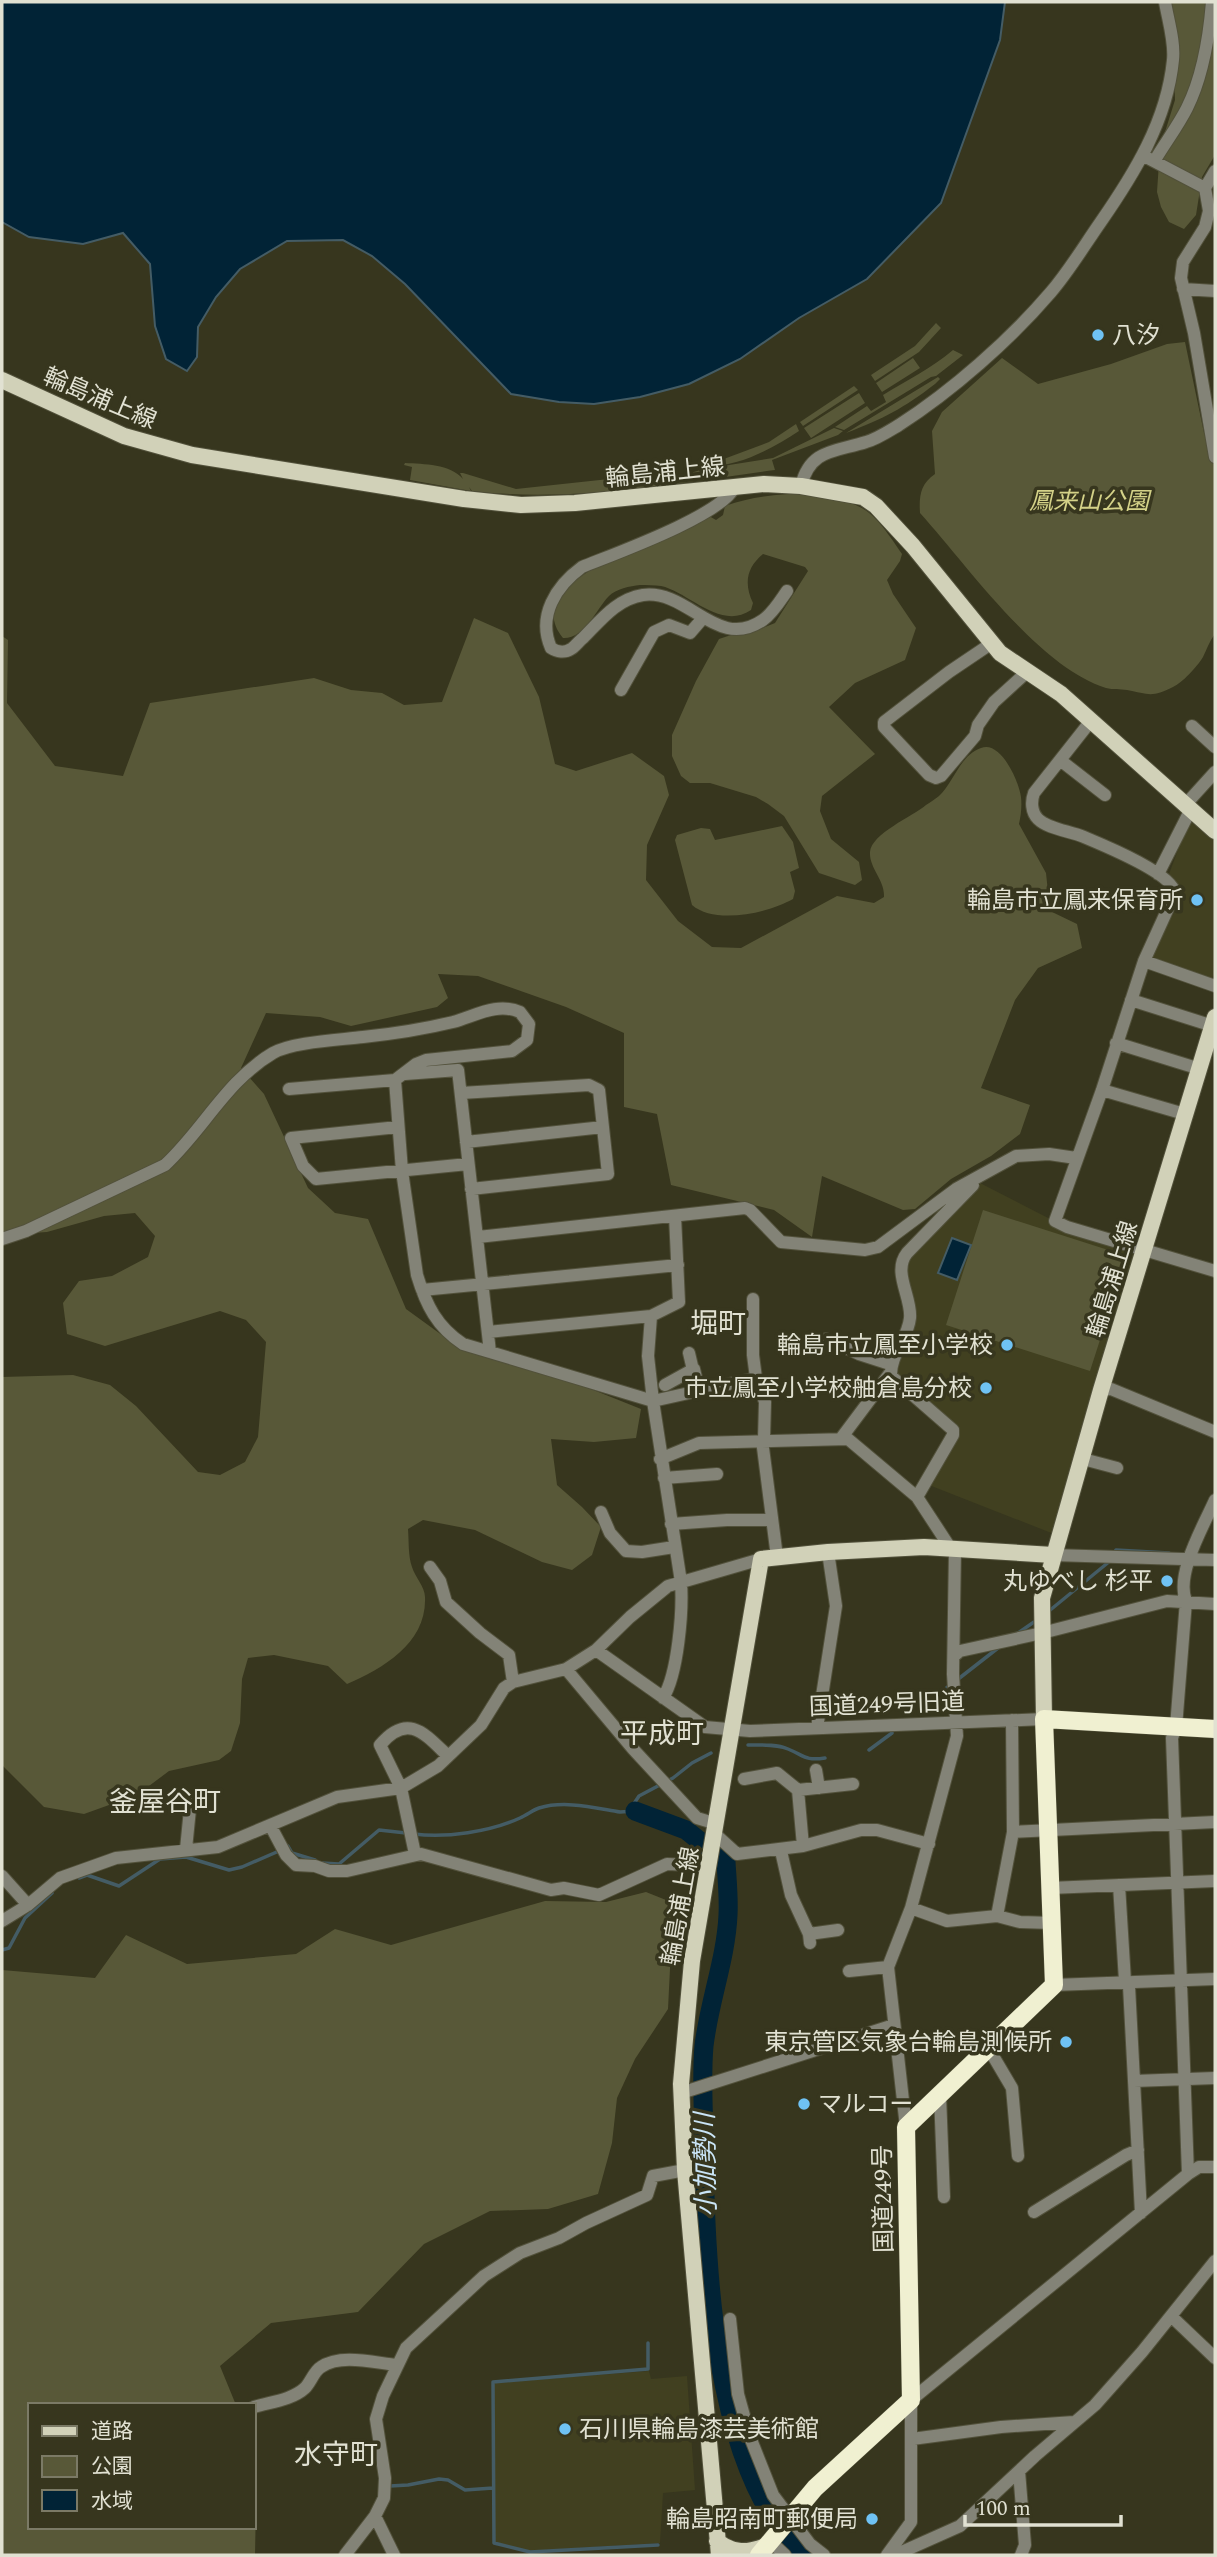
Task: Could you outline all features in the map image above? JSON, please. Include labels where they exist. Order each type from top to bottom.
[{"type":"highway","points":[[1054,1985],[1044,1719],[1215,1729]]},
{"type":"highway","name":"国道249号","points":[[911,2400],[906,2127],[1054,1985]]},
{"type":"highway","points":[[767,2545],[843,2459],[911,2400]]},
{"type":"main road","name":"輪島浦上線","points":[[2,380],[102,427],[155,446],[205,457],[464,499],[547,505],[764,484],[854,494],[876,506],[913,546],[992,643],[1014,664],[1061,694],[1215,831]]},
{"type":"main road","name":"輪島浦上線","points":[[1044,1719],[1042,1598],[1101,1390],[1214,1021]]},
{"type":"main road","points":[[769,1558],[897,1548],[1053,1555]]},
{"type":"main road","name":"輪島浦上線","points":[[718,2548],[685,2170],[692,1961],[732,1730],[769,1558]]},
{"type":"main road","points":[[718,2548],[752,2552],[767,2545]]},
{"type":"street","points":[[1150,158],[1174,57],[1165,2]]},
{"type":"street","points":[[801,486],[808,465],[819,456],[869,442],[940,397],[1050,293],[1128,184],[1186,110],[1199,77],[1210,31],[1212,2]]},
{"type":"street","points":[[1150,158],[1205,188]]},
{"type":"street","points":[[1214,453],[1194,333],[1182,289],[1183,262],[1205,227],[1209,211],[1205,188],[1215,171]]},
{"type":"street","points":[[1182,289],[1215,291]]},
{"type":"street","points":[[734,488],[730,495],[706,513],[582,566],[570,575],[558,592],[545,622],[545,632],[551,648],[559,652],[571,650],[611,609],[644,595],[670,597],[725,628],[748,628],[770,614],[787,591]]},
{"type":"street","points":[[621,690],[654,632],[669,625],[691,633],[703,618]]},
{"type":"street","points":[[992,643],[884,722],[884,727],[929,775],[936,778],[941,776],[975,736],[978,725],[994,702],[1027,671]]},
{"type":"street","points":[[1090,722],[1032,798],[1034,812],[1039,820],[1083,836],[1158,874],[1173,886],[1175,893],[1144,961],[1055,1221],[1067,1227],[1215,1271]]},
{"type":"street","points":[[1192,726],[1215,747]]},
{"type":"street","points":[[1060,760],[1105,796]]},
{"type":"street","points":[[1158,874],[1189,807],[1215,772]]},
{"type":"street","points":[[1144,961],[1215,986]]},
{"type":"street","points":[[1130,1000],[1214,1021]]},
{"type":"street","points":[[2,1239],[26,1231],[165,1165],[238,1082],[275,1051],[451,1022],[499,1008],[520,1012],[529,1024],[527,1040],[512,1051],[426,1060],[416,1063],[400,1077],[398,1126],[417,1275],[422,1290],[446,1332],[463,1344],[653,1401],[756,1378]]},
{"type":"street","points":[[1116,1043],[1200,1069]]},
{"type":"street","points":[[289,1089],[458,1070],[490,1352]]},
{"type":"street","points":[[460,1093],[589,1085],[599,1090],[608,1174],[471,1189]]},
{"type":"street","points":[[1102,1090],[1181,1113],[1185,1117]]},
{"type":"street","points":[[398,1126],[291,1138],[303,1166],[316,1179],[468,1164]]},
{"type":"street","points":[[466,1142],[603,1127]]},
{"type":"street","points":[[478,1237],[745,1208],[780,1242],[865,1250],[878,1247],[956,1189],[1016,1156],[1049,1154],[1076,1158]]},
{"type":"street","points":[[842,1437],[890,1368],[910,1320],[901,1270],[902,1259],[973,1185],[974,1179]]},
{"type":"street","points":[[488,1332],[651,1317],[679,1302],[675,1216]]},
{"type":"street","points":[[422,1290],[678,1265]]},
{"type":"street","points":[[2,1921],[29,1905],[60,1878],[116,1858],[218,1847],[337,1797],[401,1788],[439,1766],[481,1726],[504,1688],[513,1682],[566,1669],[596,1650],[668,1586],[769,1558],[772,1520],[763,1439],[765,1402],[756,1378],[753,1355],[752,1299]]},
{"type":"street","points":[[651,1317],[648,1356],[660,1459],[681,1582],[682,1606],[670,1687],[663,1698]]},
{"type":"street","points":[[826,1339],[890,1368]]},
{"type":"street","points":[[689,1353],[699,1390]]},
{"type":"street","points":[[890,1368],[891,1376],[953,1430],[953,1435],[917,1497]]},
{"type":"street","points":[[665,1385],[693,1370]]},
{"type":"street","points":[[1101,1390],[1111,1389],[1215,1432]]},
{"type":"street","points":[[660,1459],[699,1443],[842,1437],[848,1439],[917,1497],[953,1549],[953,1690],[958,1729],[911,1908],[888,1967],[906,2127]]},
{"type":"street","points":[[1083,1459],[1117,1468]]},
{"type":"street","points":[[664,1479],[717,1475]]},
{"type":"street","points":[[1188,2174],[1172,1738],[1176,1727],[1186,1601],[1182,1592],[1190,1556],[1215,1500]]},
{"type":"street","points":[[601,1512],[610,1533],[626,1551],[642,1552],[674,1547]]},
{"type":"street","points":[[671,1524],[772,1520]]},
{"type":"street","points":[[817,1728],[836,1606],[828,1552]]},
{"type":"street","points":[[1053,1555],[1112,1558],[1190,1556],[1215,1560]]},
{"type":"street","points":[[430,1567],[440,1581],[446,1602],[509,1655],[513,1682]]},
{"type":"street","points":[[954,1656],[960,1651],[1167,1601],[1215,1604]]},
{"type":"street","name":"国道249号旧道","points":[[596,1650],[705,1727],[732,1730],[817,1728],[1044,1719]]},
{"type":"street","points":[[566,1669],[665,1785],[737,1854],[781,1851],[854,1831],[877,1830],[929,1844]]},
{"type":"street","points":[[997,1916],[1013,1832],[1012,1720]]},
{"type":"street","points":[[415,1854],[401,1788],[380,1745],[401,1729],[414,1728],[425,1734],[449,1756]]},
{"type":"street","points":[[816,1770],[819,1788]]},
{"type":"street","points":[[744,1779],[777,1773],[798,1790],[853,1784]]},
{"type":"street","points":[[798,1790],[803,1846]]},
{"type":"street","points":[[186,1849],[190,1809],[199,1796]]},
{"type":"street","points":[[1013,1832],[1215,1822]]},
{"type":"street","points":[[270,1825],[283,1850],[296,1865],[315,1866],[329,1871],[346,1871],[421,1854],[551,1890],[564,1888],[599,1895],[667,1864],[710,1866]]},
{"type":"street","points":[[781,1851],[790,1895],[810,1938],[838,1930]]},
{"type":"street","points":[[2,1876],[18,1885],[29,1905]]},
{"type":"street","points":[[1050,1888],[1215,1881]]},
{"type":"street","points":[[1119,1885],[1125,1981],[1129,1986],[1141,2213]]},
{"type":"street","points":[[911,1908],[947,1921],[997,1916],[1020,1922],[1052,1923]]},
{"type":"street","points":[[849,1971],[888,1967]]},
{"type":"street","points":[[1054,1985],[1215,1979]]},
{"type":"street","points":[[687,2091],[894,2025]]},
{"type":"street","points":[[989,2049],[1012,2088],[1018,2157]]},
{"type":"street","points":[[1134,2081],[1215,2078]]},
{"type":"street","points":[[940,2095],[944,2197]]},
{"type":"street","points":[[1034,2212],[1138,2150]]},
{"type":"street","points":[[887,2555],[911,2522],[911,2400],[1188,2174],[1199,2167],[1215,2167]]},
{"type":"street","points":[[345,2555],[375,2516],[384,2498],[385,2478],[376,2419],[406,2348],[484,2276],[520,2253],[559,2238],[647,2195],[653,2176],[685,2170]]},
{"type":"street","points":[[895,2555],[960,2526],[1095,2405],[1215,2261]]},
{"type":"street","points":[[1171,2316],[1215,2358]]},
{"type":"street","points":[[730,2319],[738,2394],[750,2437],[773,2495],[810,2544],[824,2555]]},
{"type":"street","points":[[256,2406],[288,2398],[304,2389],[320,2367],[334,2361],[397,2365]]},
{"type":"street","points":[[912,2439],[1001,2427],[1074,2422]]},
{"type":"street","points":[[1019,2471],[1025,2545],[1021,2555]]},
{"type":"street","points":[[375,2516],[394,2555]]},
{"type":"street","points":[[767,2545],[785,2555]]},
{"type":"shaded area","name":"輪島市立鳳来保育所","points":[[1190,818],[1215,838],[1215,972],[1211,981],[1154,960],[1152,951],[1178,906],[1179,894],[1169,874]]},
{"type":"shaded area","name":"輪島市立鳳至小学校","points":[[980,1183],[1052,1220],[1139,1249],[1054,1534],[929,1485],[959,1433],[959,1428],[896,1378],[895,1369],[914,1321],[904,1270],[907,1259]]},
{"type":"shaded area","points":[[649,2371],[651,2379],[687,2376],[695,2490],[663,2493],[660,2543],[529,2551],[495,2542],[494,2383]]},
{"type":"green space","points":[[1172,2],[1215,2],[1215,155],[1202,177],[1196,215],[1184,229],[1169,222],[1157,192],[1160,148],[1175,100]]},
{"type":"green space","points":[[936,323],[941,328],[919,352],[875,381],[871,375],[915,346]]},
{"type":"green space","name":"鳳来山公園","points":[[1185,342],[1204,433],[1215,464],[1215,634],[1197,665],[1173,687],[1150,694],[1109,689],[1080,677],[1030,637],[920,513],[922,491],[926,482],[935,474],[932,431],[942,412],[1002,358],[1038,384],[1111,364],[1167,344]]},
{"type":"green space","points":[[953,350],[963,355],[936,376],[844,430],[835,427],[867,406],[871,411],[886,402],[883,395]]},
{"type":"green space","points":[[913,358],[920,368],[882,392],[876,383]]},
{"type":"green space","points":[[938,377],[940,379],[935,384],[903,406],[846,433]]},
{"type":"green space","points":[[854,386],[858,390],[803,426],[800,422]]},
{"type":"green space","points":[[859,393],[865,403],[811,438],[804,428]]},
{"type":"green space","points":[[796,424],[799,431],[755,456],[730,464],[705,466],[769,442]]},
{"type":"green space","points":[[834,428],[843,431],[772,460],[775,470],[624,490],[547,495],[472,491],[469,487],[471,491],[410,480],[412,467],[404,465],[436,466],[451,470],[463,479],[460,473],[516,489],[665,473],[670,479],[704,469],[773,458]]},
{"type":"green space","points":[[809,493],[855,505],[882,525],[902,554],[887,580],[893,594],[916,628],[905,660],[855,683],[829,707],[875,754],[822,796],[820,811],[831,839],[859,862],[862,880],[855,885],[819,873],[784,816],[768,804],[756,797],[710,783],[690,783],[681,776],[672,756],[672,735],[696,681],[719,639],[740,632],[753,632],[775,623],[808,571],[805,567],[763,554],[753,565],[748,577],[748,589],[753,603],[751,610],[739,615],[716,613],[661,586],[640,585],[623,588],[612,594],[584,629],[571,637],[563,638],[554,621],[555,606],[563,592],[594,568],[709,516],[716,520],[723,515],[725,506],[767,496]]},
{"type":"green space","points":[[474,618],[508,633],[539,697],[555,764],[576,771],[632,753],[664,776],[669,795],[647,845],[646,880],[678,921],[712,947],[741,948],[837,896],[874,903],[884,897],[882,885],[870,858],[872,845],[877,839],[939,796],[962,763],[974,751],[988,747],[1002,756],[1020,790],[1019,824],[1046,873],[1050,911],[1077,924],[1082,948],[1038,968],[1015,1000],[981,1088],[1030,1105],[1020,1134],[991,1156],[951,1179],[915,1209],[903,1210],[822,1176],[812,1237],[774,1210],[671,1185],[657,1114],[624,1107],[624,1033],[566,1007],[478,976],[438,974],[448,998],[437,1007],[351,1026],[320,1017],[266,1013],[241,1068],[264,1094],[308,1188],[335,1213],[368,1219],[406,1309],[457,1346],[556,1375],[641,1409],[636,1438],[594,1442],[551,1439],[557,1485],[601,1527],[592,1555],[572,1570],[542,1562],[475,1530],[423,1520],[408,1529],[413,1571],[425,1593],[424,1613],[411,1641],[388,1662],[347,1684],[328,1666],[274,1655],[248,1658],[242,1679],[240,1723],[231,1751],[219,1760],[169,1771],[137,1795],[84,1814],[44,1807],[2,1765],[2,1377],[73,1375],[110,1385],[136,1406],[198,1472],[220,1475],[245,1462],[258,1437],[266,1342],[246,1320],[220,1311],[105,1346],[67,1334],[63,1303],[79,1281],[112,1276],[148,1257],[155,1236],[135,1213],[104,1216],[47,1232],[2,1235],[2,636],[8,640],[7,703],[55,766],[123,776],[150,703],[314,678],[351,690],[382,693],[404,705],[442,702]]},
{"type":"green space","points":[[782,826],[793,842],[799,868],[790,872],[795,891],[793,899],[770,909],[727,916],[702,911],[692,905],[675,840],[677,835],[701,828],[710,829],[715,840]]},
{"type":"green space","points":[[983,1210],[1127,1256],[1090,1371],[946,1325]]},
{"type":"green space","points":[[646,1892],[671,1902],[672,1928],[668,2009],[635,2059],[617,2098],[612,2143],[598,2194],[548,2209],[490,2211],[424,2244],[358,2312],[271,2323],[220,2366],[235,2403],[28,2403],[28,2529],[256,2529],[255,2555],[2,2555],[2,1970],[95,1978],[126,1935],[187,1964],[296,1954],[335,1929],[391,1945],[545,1901],[606,1902]]},
{"type":"water","points":[[2,2],[1005,2],[1000,40],[941,203],[867,279],[799,318],[740,359],[689,384],[640,397],[594,404],[559,402],[511,394],[405,284],[372,256],[343,240],[287,241],[240,269],[216,297],[198,327],[197,357],[187,371],[166,359],[155,326],[150,264],[123,233],[83,244],[29,237],[2,222]]},
{"type":"water","points":[[952,1238],[971,1245],[957,1280],[938,1273]]},
{"type":"waterway","points":[[1113,1555],[1116,1550],[1169,1553]]},
{"type":"waterway","points":[[1049,1611],[1110,1561]]},
{"type":"waterway","points":[[1015,1635],[1034,1622]]},
{"type":"waterway","points":[[957,1680],[998,1648]]},
{"type":"waterway","points":[[923,1708],[951,1684]]},
{"type":"waterway","points":[[869,1750],[892,1733]]},
{"type":"waterway","points":[[748,1745],[779,1746],[809,1758],[825,1758]]},
{"type":"waterway","points":[[414,1834],[468,1833],[508,1823],[549,1806],[569,1805],[620,1812],[635,1811],[633,1805],[639,1796],[711,1753]]},
{"type":"waterway","name":"小加勢川","points":[[635,1811],[686,1830],[726,1862],[727,1931],[706,2030],[703,2071],[707,2248],[712,2305],[732,2420],[750,2472],[773,2518],[803,2555]]},
{"type":"waterway","points":[[322,1863],[339,1864],[379,1830],[406,1833]]},
{"type":"waterway","points":[[286,1847],[288,1846],[292,1853],[315,1860]]},
{"type":"waterway","points":[[79,1878],[87,1875],[119,1886],[160,1859],[186,1857],[229,1870],[279,1851]]},
{"type":"waterway","points":[[2,1950],[9,1948],[25,1918],[52,1893]]},
{"type":"waterway","points":[[648,2343],[648,2369],[493,2382],[494,2543],[530,2552],[658,2545]]},
{"type":"waterway","points":[[390,2486],[439,2479],[448,2480],[465,2490],[493,2488]]},
{"type":"place","name":"八汐","points":[[1098,335]]},
{"type":"place","name":"輪島市立鳳来保育所","points":[[1197,900]]},
{"type":"place","name":"輪島市立鳳至小学校","points":[[1007,1345]]},
{"type":"place","name":"市立鳳至小学校舳倉島分校","points":[[986,1388]]},
{"type":"place","name":"丸ゆべし 杉平","points":[[1167,1581]]},
{"type":"place","name":"東京管区気象台輪島測候所","points":[[1066,2042]]},
{"type":"place","name":"マルコー","points":[[804,2104]]},
{"type":"place","name":"石川県輪島漆芸美術館","points":[[565,2429]]},
{"type":"place","name":"輪島昭南町郵便局","points":[[872,2519]]},
{"type":"district","name":"堀町","points":[[718,1323]]},
{"type":"district","name":"平成町","points":[[662,1733]]},
{"type":"district","name":"釜屋谷町","points":[[165,1801]]},
{"type":"district","name":"水守町","points":[[336,2454]]}]
